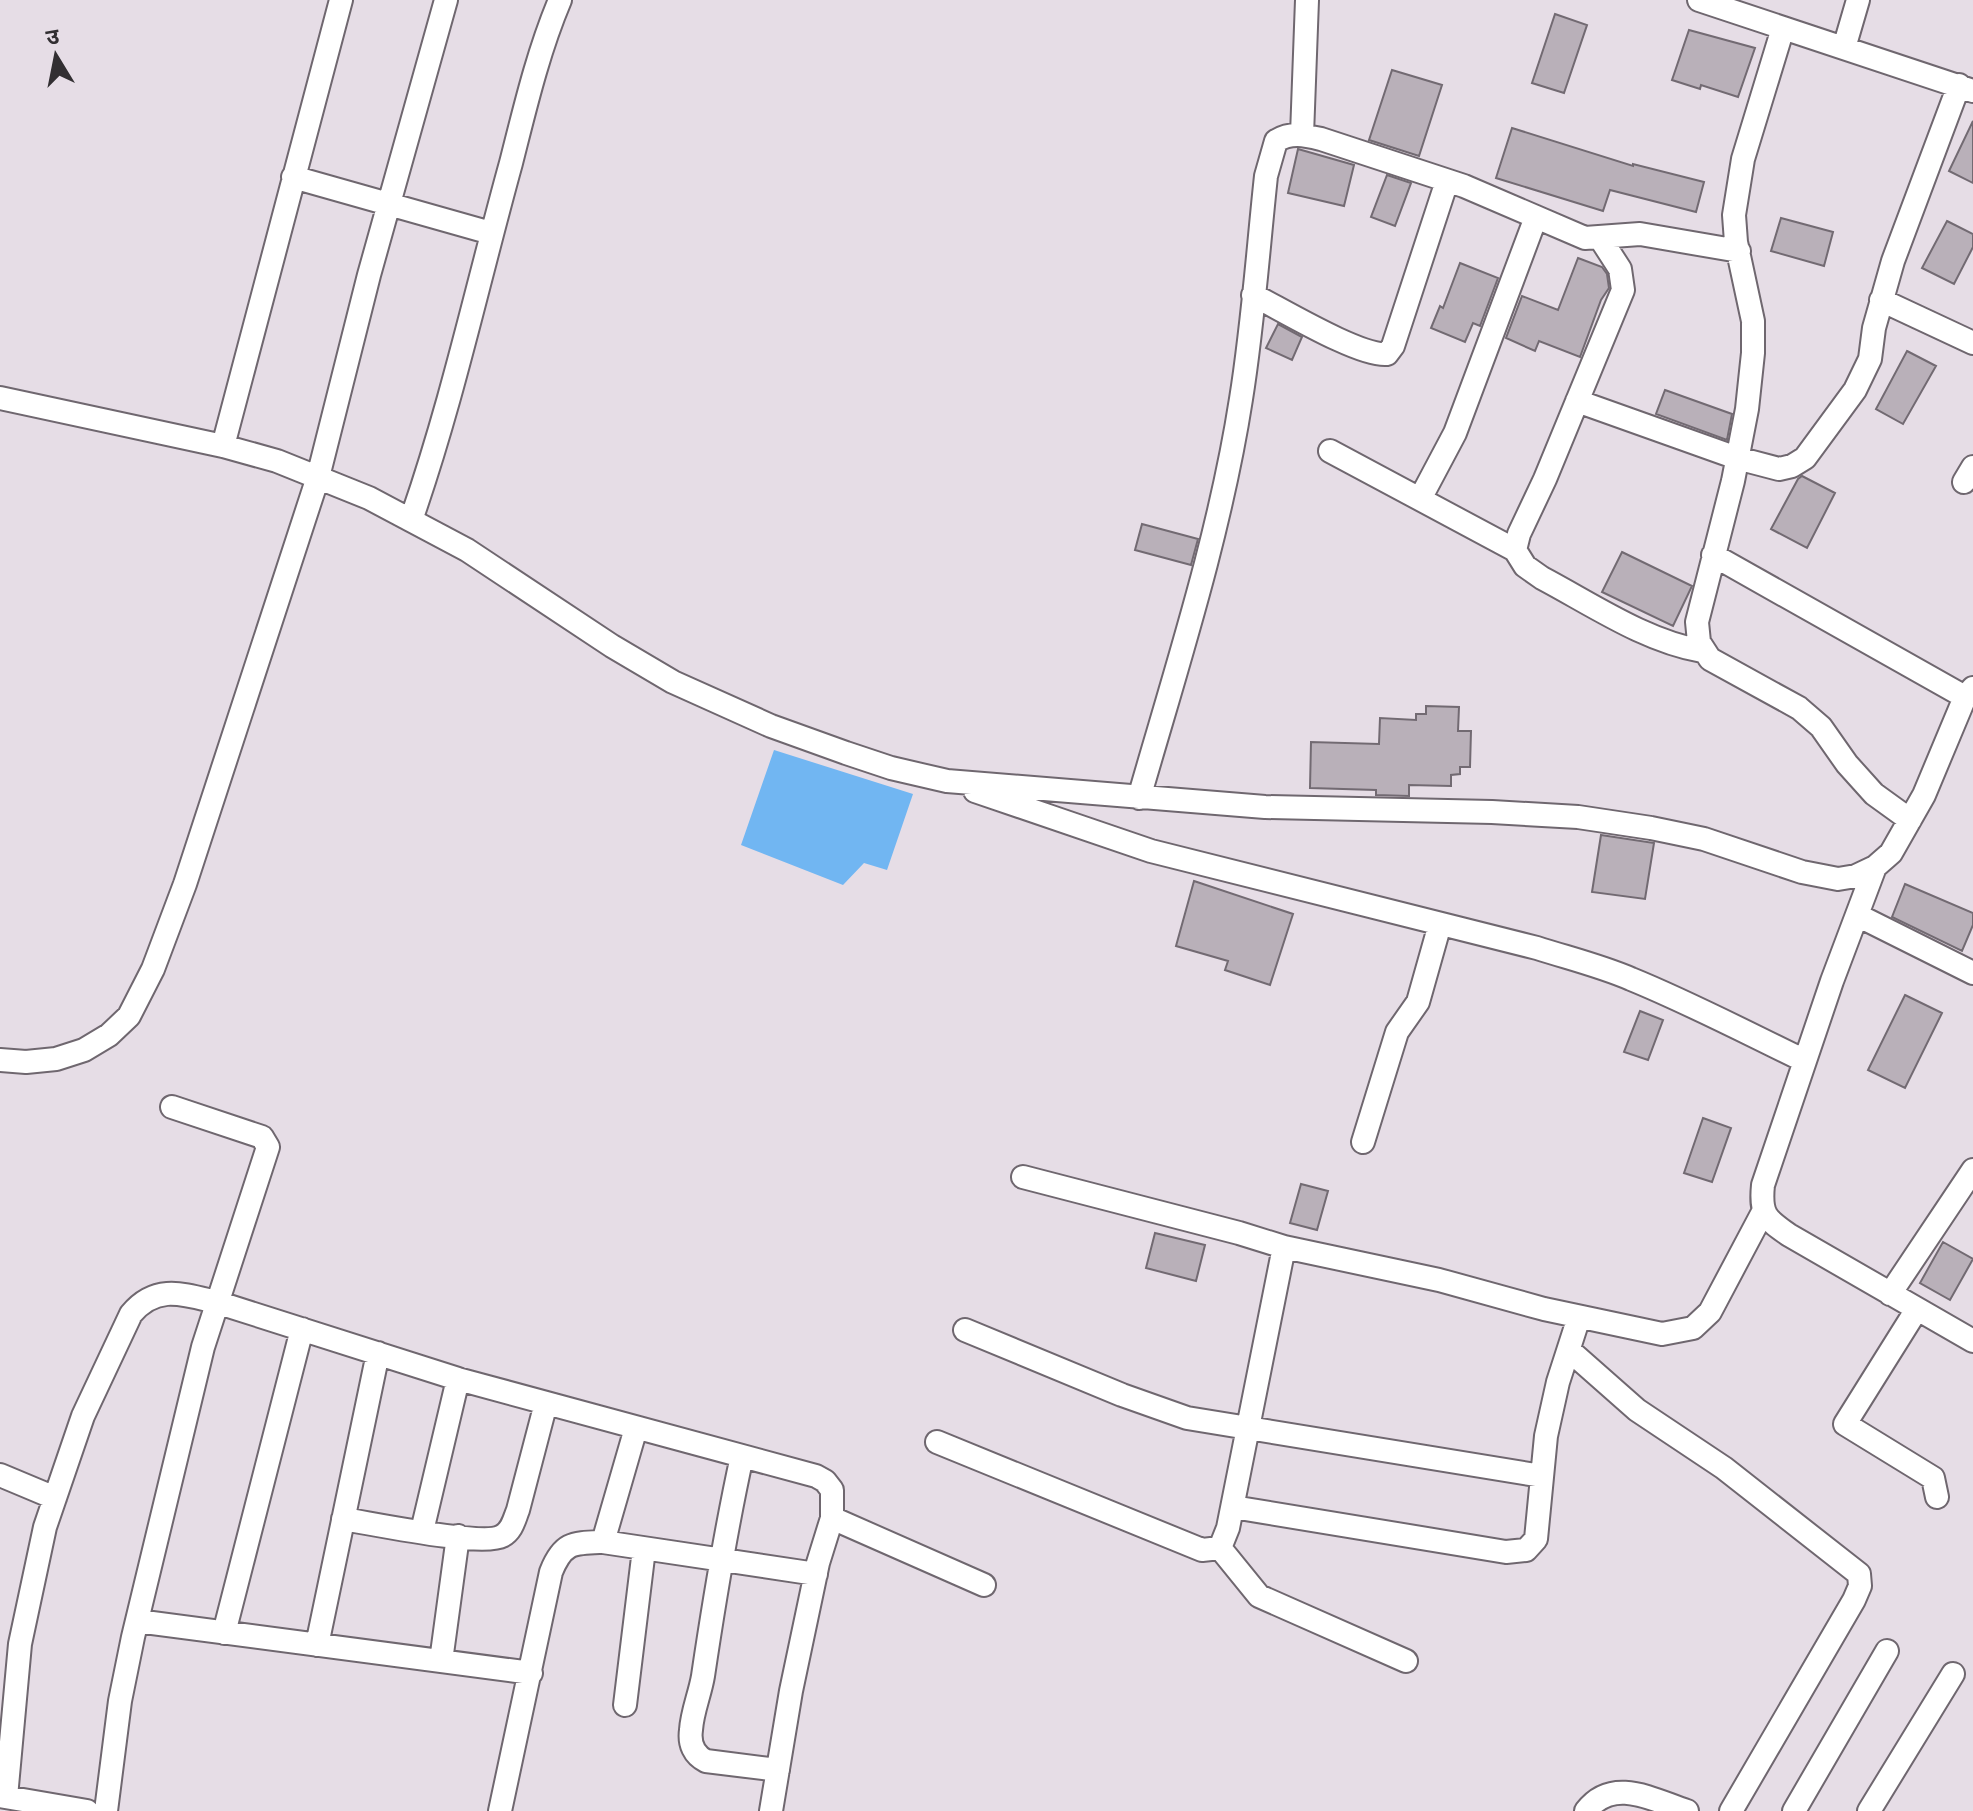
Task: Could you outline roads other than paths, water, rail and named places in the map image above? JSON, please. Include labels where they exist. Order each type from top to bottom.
[{"type":"street","points":[[223,446],[341,0]]},
{"type":"street","points":[[0,1060],[26,1062],[56,1059],[84,1050],[109,1035],[129,1016],[142,994],[185,884],[318,477],[389,202],[446,0]]},
{"type":"street","points":[[411,520],[457,372],[491,233],[545,37],[560,0]]},
{"type":"street","points":[[1302,135],[1307,0]]},
{"type":"street","points":[[1577,401],[1737,458],[1779,469],[1805,458],[1860,380],[1870,359],[1881,300],[1966,88],[1699,0]]},
{"type":"street","points":[[1844,48],[1858,0]]},
{"type":"street","points":[[1783,28],[1743,159],[1734,215],[1753,321],[1753,353],[1747,409],[1737,458],[1697,622],[1702,651],[1710,659],[1799,708],[1821,727],[1867,786],[1910,820]]},
{"type":"street","points":[[1139,798],[1194,609],[1222,496],[1242,397],[1270,153],[1276,141],[1286,135],[1302,135],[1447,181],[1585,238],[1640,234],[1739,251]]},
{"type":"street","points":[[293,177],[491,233]]},
{"type":"street","points":[[1253,295],[1359,349],[1387,354],[1393,346],[1447,181]]},
{"type":"street","points":[[1420,499],[1455,433],[1536,217]]},
{"type":"street","points":[[1515,550],[1519,534],[1623,290],[1620,269],[1600,238]]},
{"type":"street","points":[[1881,300],[1973,343]]},
{"type":"street","points":[[0,398],[223,446],[277,461],[369,498],[467,550],[612,646],[673,682],[771,726],[891,768],[947,781],[1151,851],[1537,948],[1628,978],[1805,1061]]},
{"type":"street","points":[[1330,451],[1515,550],[1525,566],[1542,578],[1652,636],[1678,647],[1702,651]]},
{"type":"street","points":[[947,781],[1265,807],[1578,817],[1704,839],[1802,872],[1838,879],[1856,876],[1875,867],[1891,853],[1924,795],[1969,693],[1713,555]]},
{"type":"street","points":[[1023,1177],[1284,1247],[1439,1280],[1579,1317],[1662,1334],[1693,1328],[1710,1312],[1763,1212],[1763,1185],[1875,867]]},
{"type":"street","points":[[1857,915],[1973,973]]},
{"type":"street","points":[[1363,1142],[1397,1032],[1418,1002],[1440,924]]},
{"type":"street","points":[[106,1811],[120,1701],[199,1362],[268,1147],[262,1137],[172,1107]]},
{"type":"street","points":[[1890,1294],[1973,1170]]},
{"type":"street","points":[[1763,1212],[1769,1222],[1789,1235],[1973,1341]]},
{"type":"street","points":[[937,1442],[1194,1547],[1220,1548],[1233,1507],[1284,1247]]},
{"type":"street","points":[[87,1811],[3,1796],[20,1644],[45,1527],[83,1416],[131,1314],[140,1302],[159,1294],[176,1293],[216,1302],[458,1379],[816,1476],[825,1481],[832,1490],[832,1518],[816,1574],[791,1691],[771,1811]]},
{"type":"street","points":[[1917,1309],[1845,1424],[1933,1478],[1937,1497]]},
{"type":"street","points":[[1233,1507],[1432,1541],[1519,1552],[1532,1546],[1536,1539],[1552,1407],[1579,1317]]},
{"type":"street","points":[[224,1633],[302,1329]]},
{"type":"street","points":[[965,1330],[1166,1411],[1199,1421],[1542,1476]]},
{"type":"street","points":[[1569,1350],[1637,1410],[1724,1468],[1859,1574],[1860,1586],[1854,1600],[1731,1811]]},
{"type":"street","points":[[317,1645],[378,1353]]},
{"type":"street","points":[[422,1531],[458,1379]]},
{"type":"street","points":[[343,1519],[458,1536],[490,1539],[502,1536],[512,1527],[546,1403]]},
{"type":"street","points":[[603,1542],[636,1428]]},
{"type":"street","points":[[742,1456],[720,1561],[702,1682],[690,1731],[693,1748],[698,1757],[706,1761],[778,1770]]},
{"type":"street","points":[[0,1475],[55,1498]]},
{"type":"street","points":[[832,1518],[984,1585]]},
{"type":"street","points":[[441,1661],[458,1536]]},
{"type":"street","points":[[500,1811],[551,1572],[558,1554],[569,1546],[603,1542],[816,1574]]},
{"type":"street","points":[[1220,1548],[1259,1596],[1406,1661]]},
{"type":"street","points":[[625,1705],[644,1549]]},
{"type":"street","points":[[137,1621],[531,1673]]},
{"type":"street","points":[[1794,1811],[1887,1651]]},
{"type":"street","points":[[1869,1811],[1953,1674]]},
{"type":"street","points":[[1586,1811],[1599,1797],[1620,1791],[1647,1796],[1687,1811]]},
{"type":"water","points":[[774,750],[913,794],[887,870],[864,863],[843,885],[741,845]]}]
